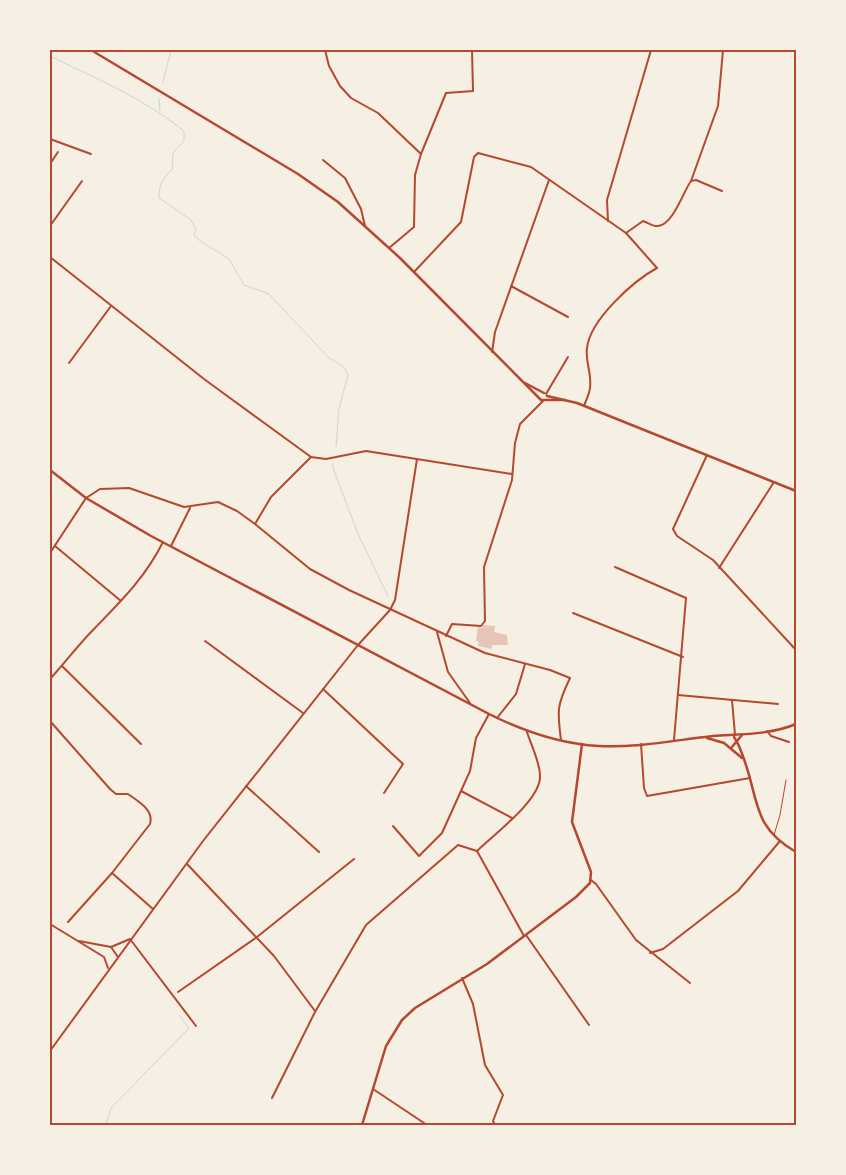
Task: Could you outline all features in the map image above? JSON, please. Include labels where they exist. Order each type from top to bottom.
[{"type":"street","points":[[91,50],[298,174],[338,202],[414,272],[541,400],[565,400]]},
{"type":"street","points":[[325,50],[329,66],[340,86],[351,98],[378,113],[421,154]]},
{"type":"street","points":[[389,248],[414,226],[415,175],[421,154],[446,93],[473,92],[472,50]]},
{"type":"street","points":[[608,221],[606,200],[651,50]]},
{"type":"street","points":[[626,233],[643,221],[656,226],[662,225],[679,205],[691,181],[718,106],[723,50]]},
{"type":"street","points":[[50,139],[91,154]]},
{"type":"street","points":[[50,164],[58,152]]},
{"type":"street","points":[[414,272],[460,222],[474,157],[478,153],[531,167],[626,233],[657,268],[642,276],[611,305],[590,338],[586,350],[590,388],[584,406]]},
{"type":"street","points":[[323,160],[345,178],[361,209],[366,226]]},
{"type":"street","points":[[492,352],[495,332],[510,286],[549,180]]},
{"type":"street","points":[[691,181],[696,180],[722,191]]},
{"type":"street","points":[[50,226],[82,181]]},
{"type":"street","points":[[50,257],[204,379],[311,458],[326,459],[366,450],[512,474]]},
{"type":"street","points":[[510,286],[568,317]]},
{"type":"street","points":[[69,363],[112,306]]},
{"type":"street","points":[[446,636],[452,624],[481,626],[485,621],[484,567],[512,474],[515,443],[520,424],[536,408],[568,357]]},
{"type":"street","points":[[523,382],[545,394],[584,406],[796,491]]},
{"type":"street","points":[[541,400],[540,395],[545,394]]},
{"type":"street","points":[[707,455],[673,529],[677,536],[713,560],[796,650]]},
{"type":"street","points":[[255,524],[271,496],[311,458]]},
{"type":"street","points":[[50,1051],[108,968],[246,786],[358,645],[390,610],[395,600],[417,459]]},
{"type":"street","points":[[50,470],[86,498],[170,546],[442,690],[527,732],[582,744],[612,746],[734,737]]},
{"type":"street","points":[[720,568],[774,482]]},
{"type":"street","points":[[50,553],[86,498],[100,489],[129,488],[190,507],[218,502],[237,511],[255,524],[310,569],[390,610],[485,653],[570,678],[559,703],[557,713],[561,740]]},
{"type":"street","points":[[170,546],[190,507]]},
{"type":"street","points":[[50,679],[122,601],[152,564],[163,542]]},
{"type":"street","points":[[55,546],[122,601]]},
{"type":"street","points":[[615,567],[686,598],[674,740]]},
{"type":"street","points":[[573,613],[682,657]]},
{"type":"street","points":[[437,632],[448,672],[472,705]]},
{"type":"street","points":[[204,641],[304,714]]},
{"type":"street","points":[[497,718],[516,694],[525,664]]},
{"type":"street","points":[[62,666],[141,744]]},
{"type":"street","points":[[323,689],[403,764],[384,793]]},
{"type":"street","points":[[678,696],[778,704]]},
{"type":"street","points":[[730,747],[735,746],[732,700]]},
{"type":"street","points":[[392,826],[419,856],[442,833],[470,771],[476,738],[489,714]]},
{"type":"street","points":[[50,721],[110,789],[116,794],[128,794],[150,812],[152,817],[150,824],[112,874],[68,922]]},
{"type":"street","points":[[727,745],[726,740],[734,737],[767,732],[796,724]]},
{"type":"street","points":[[477,851],[512,818],[536,791],[541,777],[527,732]]},
{"type":"street","points":[[767,732],[771,736],[789,742]]},
{"type":"street","points":[[734,737],[750,778],[760,817],[774,836],[796,852]]},
{"type":"street","points":[[703,738],[727,745],[744,760]]},
{"type":"street","points":[[362,1125],[386,1046],[402,1020],[415,1008],[487,964],[576,897],[591,880],[591,872],[572,822],[582,744]]},
{"type":"street","points":[[641,744],[644,788],[647,796],[750,778]]},
{"type":"street","points":[[246,786],[319,852]]},
{"type":"street","points":[[462,791],[512,818]]},
{"type":"street","points":[[650,952],[663,949],[738,891],[780,841]]},
{"type":"street","points":[[272,1098],[315,1012],[366,925],[458,845],[477,851],[525,935],[589,1025]]},
{"type":"street","points":[[178,992],[257,937],[354,859]]},
{"type":"street","points":[[187,864],[257,937],[315,1012]]},
{"type":"street","points":[[112,874],[152,909]]},
{"type":"street","points":[[591,880],[596,884],[636,940],[690,983]]},
{"type":"street","points":[[50,924],[104,957],[108,968]]},
{"type":"street","points":[[79,941],[111,947],[130,939]]},
{"type":"street","points":[[130,939],[196,1026]]},
{"type":"street","points":[[111,947],[118,957]]},
{"type":"street","points":[[462,978],[473,1004],[486,1065],[503,1095],[493,1121],[495,1125]]},
{"type":"street","points":[[373,1090],[427,1125]]},
{"type":"lane","points":[[774,836],[780,816],[786,780]]},
{"type":"building","points":[[483,625],[495,626],[494,632],[507,635],[508,645],[492,645],[492,649],[478,646],[479,642],[476,641],[478,627],[482,628]]},
{"type":"waterway","points":[[163,82],[171,50]]},
{"type":"waterway","points":[[50,56],[136,99],[184,131],[184,141],[173,153],[172,170],[162,182],[159,198],[191,220],[196,229],[194,235],[229,259],[244,285],[269,294],[329,358],[344,367],[348,375],[339,409],[336,447]]},
{"type":"waterway","points":[[159,98],[160,111]]},
{"type":"waterway","points":[[333,463],[333,468],[358,534],[388,596]]},
{"type":"waterway","points":[[106,1125],[111,1108],[189,1028],[179,1015]]}]
